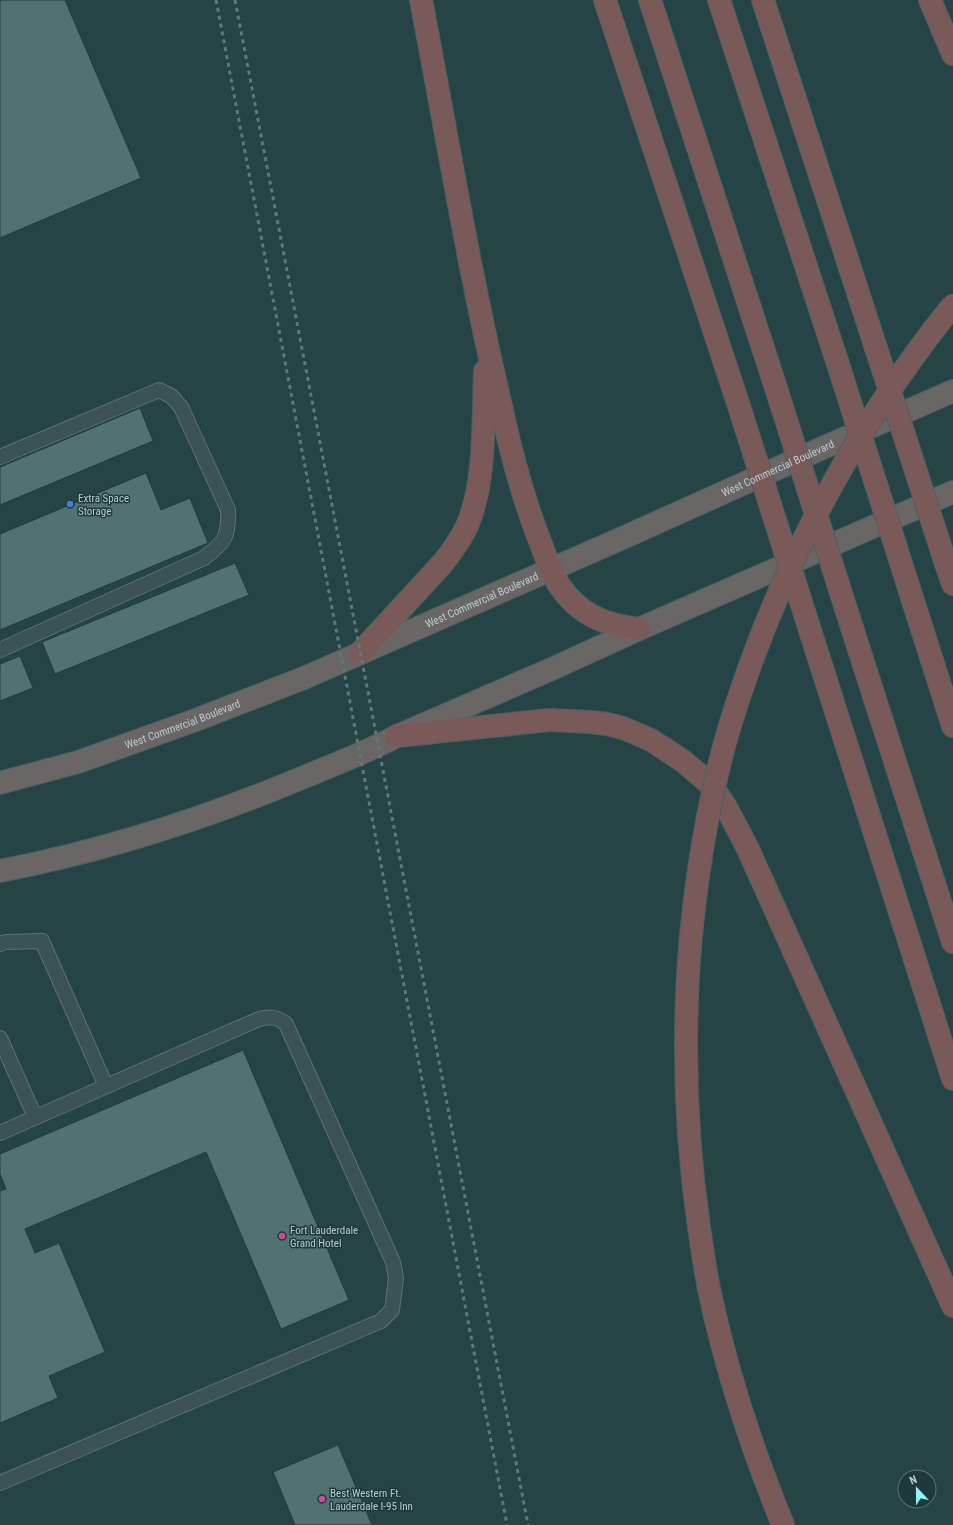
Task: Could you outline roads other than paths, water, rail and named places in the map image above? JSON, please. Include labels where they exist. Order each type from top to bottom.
[{"type":"highway","points":[[421,0],[486,342],[508,437],[531,520],[551,570],[563,590],[581,609],[596,619],[609,624],[639,629]]},
{"type":"highway","points":[[605,0],[738,403],[953,1079]]},
{"type":"highway","points":[[650,0],[953,942]]},
{"type":"highway","points":[[719,0],[837,361],[953,726]]},
{"type":"highway","points":[[763,0],[953,584]]},
{"type":"highway","points":[[930,0],[953,54]]},
{"type":"highway","points":[[783,1525],[756,1457],[719,1334],[709,1288],[696,1203],[687,1106],[685,1016],[693,915],[700,863],[706,828],[728,732],[762,635],[779,593],[812,523],[859,437],[902,372],[953,305]]},
{"type":"highway","points":[[360,653],[442,564],[452,551],[468,524],[474,505],[481,462],[486,342]]},
{"type":"highway","name":"West Commercial Boulevard","points":[[0,783],[78,762],[193,721],[304,678],[953,391]]},
{"type":"highway","points":[[0,871],[45,863],[99,850],[187,823],[282,786],[378,746],[639,629],[953,492]]},
{"type":"highway","points":[[398,736],[549,720],[584,721],[607,724],[623,728],[651,740],[683,761],[711,785],[730,814],[748,849],[953,1306]]},
{"type":"lane","points":[[0,457],[160,390],[171,396],[181,407],[228,510],[229,529],[221,545],[204,558],[0,650]]},
{"type":"lane","points":[[0,944],[6,942],[42,941],[106,1086]]},
{"type":"lane","points":[[0,1133],[259,1019],[268,1016],[278,1018],[286,1024],[393,1262],[396,1278],[392,1310],[381,1320],[0,1483]]},
{"type":"lane","points":[[0,1038],[35,1117]]},
{"type":"railway","points":[[216,0],[507,1525]]},
{"type":"railway","points":[[235,0],[528,1525]]},
{"type":"place","name":"Extra Space Storage","points":[[70,504]]},
{"type":"place","name":"Fort Lauderdale Grand Hotel","points":[[282,1236]]},
{"type":"place","name":"Best Western Ft. Lauderdale I-95 Inn","points":[[322,1499]]}]
